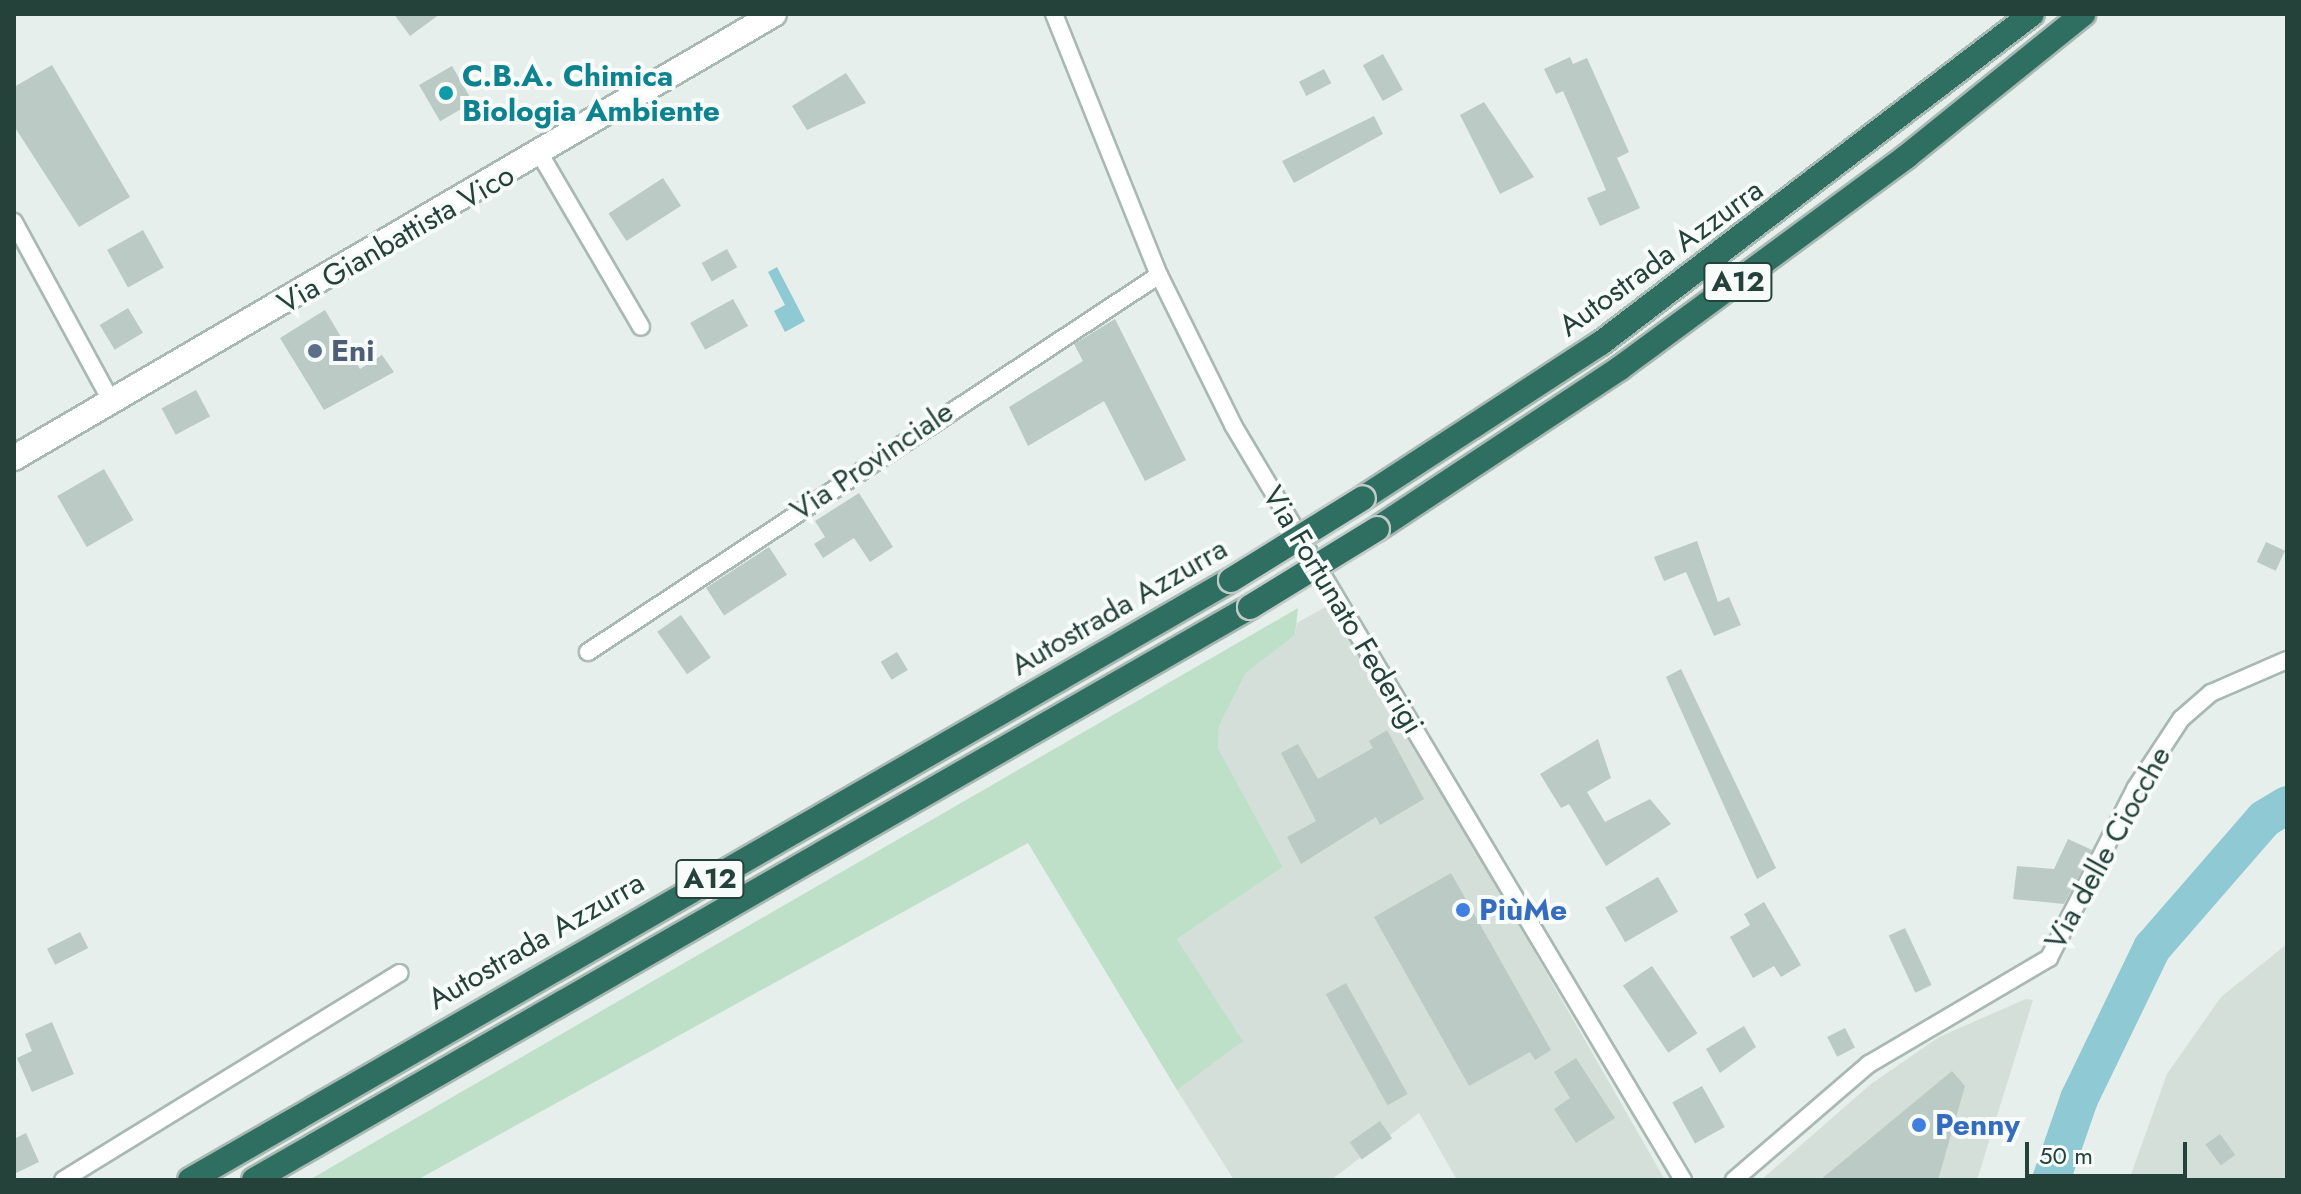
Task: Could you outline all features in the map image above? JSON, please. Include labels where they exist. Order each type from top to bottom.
[{"type":"highway","name":"Autostrada Azzurra","points":[[190,1180],[1231,580],[1363,498],[1601,343],[2032,14]]},
{"type":"highway","name":"A12","points":[[254,1180],[1250,607],[1377,529],[1620,368],[1906,157],[2083,14]]},
{"type":"main road","name":"Via Gianbattista Vico","points":[[14,458],[113,404],[774,14]]},
{"type":"street","name":"Via Fortunato Federigi","points":[[1054,14],[1159,275],[1283,514],[1683,1180]]},
{"type":"street","points":[[540,154],[641,327]]},
{"type":"street","points":[[14,222],[113,404]]},
{"type":"street","name":"Via Provinciale","points":[[588,652],[1159,275]]},
{"type":"street","name":"Via delle Ciocche","points":[[1734,1180],[1869,1064],[2049,958],[2135,789],[2181,719],[2211,693],[2287,660]]},
{"type":"street","points":[[63,1180],[400,973]]},
{"type":"shaded area","points":[[1334,602],[1665,1180],[1457,1180],[1419,1113],[1331,1180],[1234,1180],[1177,1090],[1242,1040],[1177,939],[1283,867],[1218,748],[1219,726],[1246,673],[1295,635],[1297,623]]},
{"type":"shaded area","points":[[2287,944],[2287,1180],[2129,1180],[2167,1074],[2221,997]]},
{"type":"shaded area","points":[[2026,999],[2033,1000],[1977,1180],[1761,1180],[1871,1084],[1939,1037]]},
{"type":"green space","points":[[1298,608],[1295,635],[1246,673],[1219,726],[1218,748],[1283,867],[1177,939],[1243,1041],[1177,1090],[1028,843],[417,1180],[309,1180]]},
{"type":"water","points":[[777,267],[805,321],[785,332],[774,311],[785,305],[768,272]]},
{"type":"building","points":[[394,14],[440,14],[410,36]]},
{"type":"building","points":[[1383,54],[1403,90],[1383,101],[1363,65]]},
{"type":"building","points":[[1570,57],[1573,64],[1587,58],[1629,152],[1617,158],[1640,208],[1600,226],[1587,198],[1606,190],[1563,91],[1556,94],[1544,69]]},
{"type":"building","points":[[52,65],[130,197],[79,227],[14,126],[14,87]]},
{"type":"building","name":"C.B.A. Chimica Biologia Ambiente","points":[[452,66],[473,102],[440,121],[419,85]]},
{"type":"building","points":[[1324,69],[1331,83],[1306,96],[1299,82]]},
{"type":"building","points":[[846,73],[866,103],[807,130],[792,106]]},
{"type":"building","points":[[1484,102],[1534,177],[1500,194],[1460,115]]},
{"type":"building","points":[[1374,116],[1383,134],[1294,183],[1282,161]]},
{"type":"building","points":[[663,178],[681,206],[626,241],[608,213]]},
{"type":"building","points":[[143,230],[164,268],[128,287],[107,250]]},
{"type":"building","points":[[727,249],[737,267],[712,281],[702,263]]},
{"type":"building","points":[[733,299],[748,326],[705,350],[690,323]]},
{"type":"building","points":[[128,308],[143,333],[115,350],[100,325]]},
{"type":"building","points":[[325,310],[360,369],[382,355],[394,372],[324,410],[280,338]]},
{"type":"building","points":[[1115,319],[1186,460],[1145,481],[1104,401],[1028,446],[1009,407],[1083,361],[1074,344]]},
{"type":"building","points":[[196,390],[210,416],[176,435],[162,408]]},
{"type":"building","points":[[104,469],[134,520],[87,547],[57,496]]},
{"type":"building","points":[[859,493],[893,547],[870,562],[854,538],[823,558],[814,544],[825,537],[815,521]]},
{"type":"building","points":[[1697,541],[1718,602],[1729,597],[1741,625],[1714,636],[1686,572],[1664,581],[1654,557]]},
{"type":"building","points":[[2266,542],[2285,551],[2276,571],[2257,562]]},
{"type":"building","points":[[769,547],[787,575],[724,616],[706,588]]},
{"type":"building","points":[[681,615],[711,658],[687,674],[657,632]]},
{"type":"building","points":[[897,652],[908,670],[892,680],[881,662]]},
{"type":"building","points":[[1681,669],[1776,868],[1757,879],[1666,677]]},
{"type":"building","points":[[1387,730],[1424,799],[1380,825],[1376,817],[1301,864],[1287,837],[1316,821],[1281,753],[1298,744],[1318,779],[1373,748],[1369,741]]},
{"type":"building","points":[[1598,739],[1611,778],[1587,792],[1605,822],[1650,799],[1671,824],[1606,866],[1569,804],[1561,808],[1540,774]]},
{"type":"building","points":[[2068,839],[2092,850],[2064,904],[2013,899],[2017,866],[2054,869]]},
{"type":"building","points":[[1451,873],[1551,1050],[1535,1060],[1530,1052],[1469,1086],[1374,917]]},
{"type":"building","points":[[1658,877],[1678,912],[1625,942],[1605,908]]},
{"type":"building","points":[[1764,902],[1801,965],[1781,977],[1774,966],[1753,978],[1730,937],[1750,925],[1744,914]]},
{"type":"building","points":[[1905,928],[1932,985],[1915,993],[1889,936]]},
{"type":"building","points":[[80,932],[88,948],[55,965],[47,949]]},
{"type":"building","points":[[1652,966],[1697,1033],[1668,1053],[1623,986]]},
{"type":"building","points":[[1346,983],[1408,1094],[1387,1105],[1326,994]]},
{"type":"building","points":[[52,1022],[74,1074],[32,1092],[17,1058],[32,1051],[25,1034]]},
{"type":"building","points":[[1744,1026],[1756,1047],[1720,1073],[1706,1049]]},
{"type":"building","points":[[1845,1028],[1855,1048],[1837,1057],[1827,1037]]},
{"type":"building","points":[[1576,1058],[1615,1118],[1576,1143],[1554,1109],[1570,1098],[1554,1072]]},
{"type":"building","name":"Penny","points":[[1952,1071],[1965,1086],[1938,1180],[1820,1180]]},
{"type":"building","points":[[1702,1086],[1725,1127],[1695,1144],[1672,1102]]},
{"type":"building","points":[[1380,1121],[1392,1138],[1362,1159],[1350,1142]]},
{"type":"building","points":[[26,1133],[39,1162],[14,1174],[14,1139]]},
{"type":"building","points":[[2220,1134],[2235,1155],[2221,1166],[2205,1145]]},
{"type":"waterway","points":[[2051,1180],[2079,1099],[2152,948],[2264,819],[2287,805]]},
{"type":"place","name":"C.B.A. Chimica Biologia Ambiente","points":[[446,93]]},
{"type":"place","name":"Eni","points":[[315,351]]},
{"type":"place","name":"PiùMe","points":[[1463,910]]},
{"type":"place","name":"Penny","points":[[1919,1125]]}]
